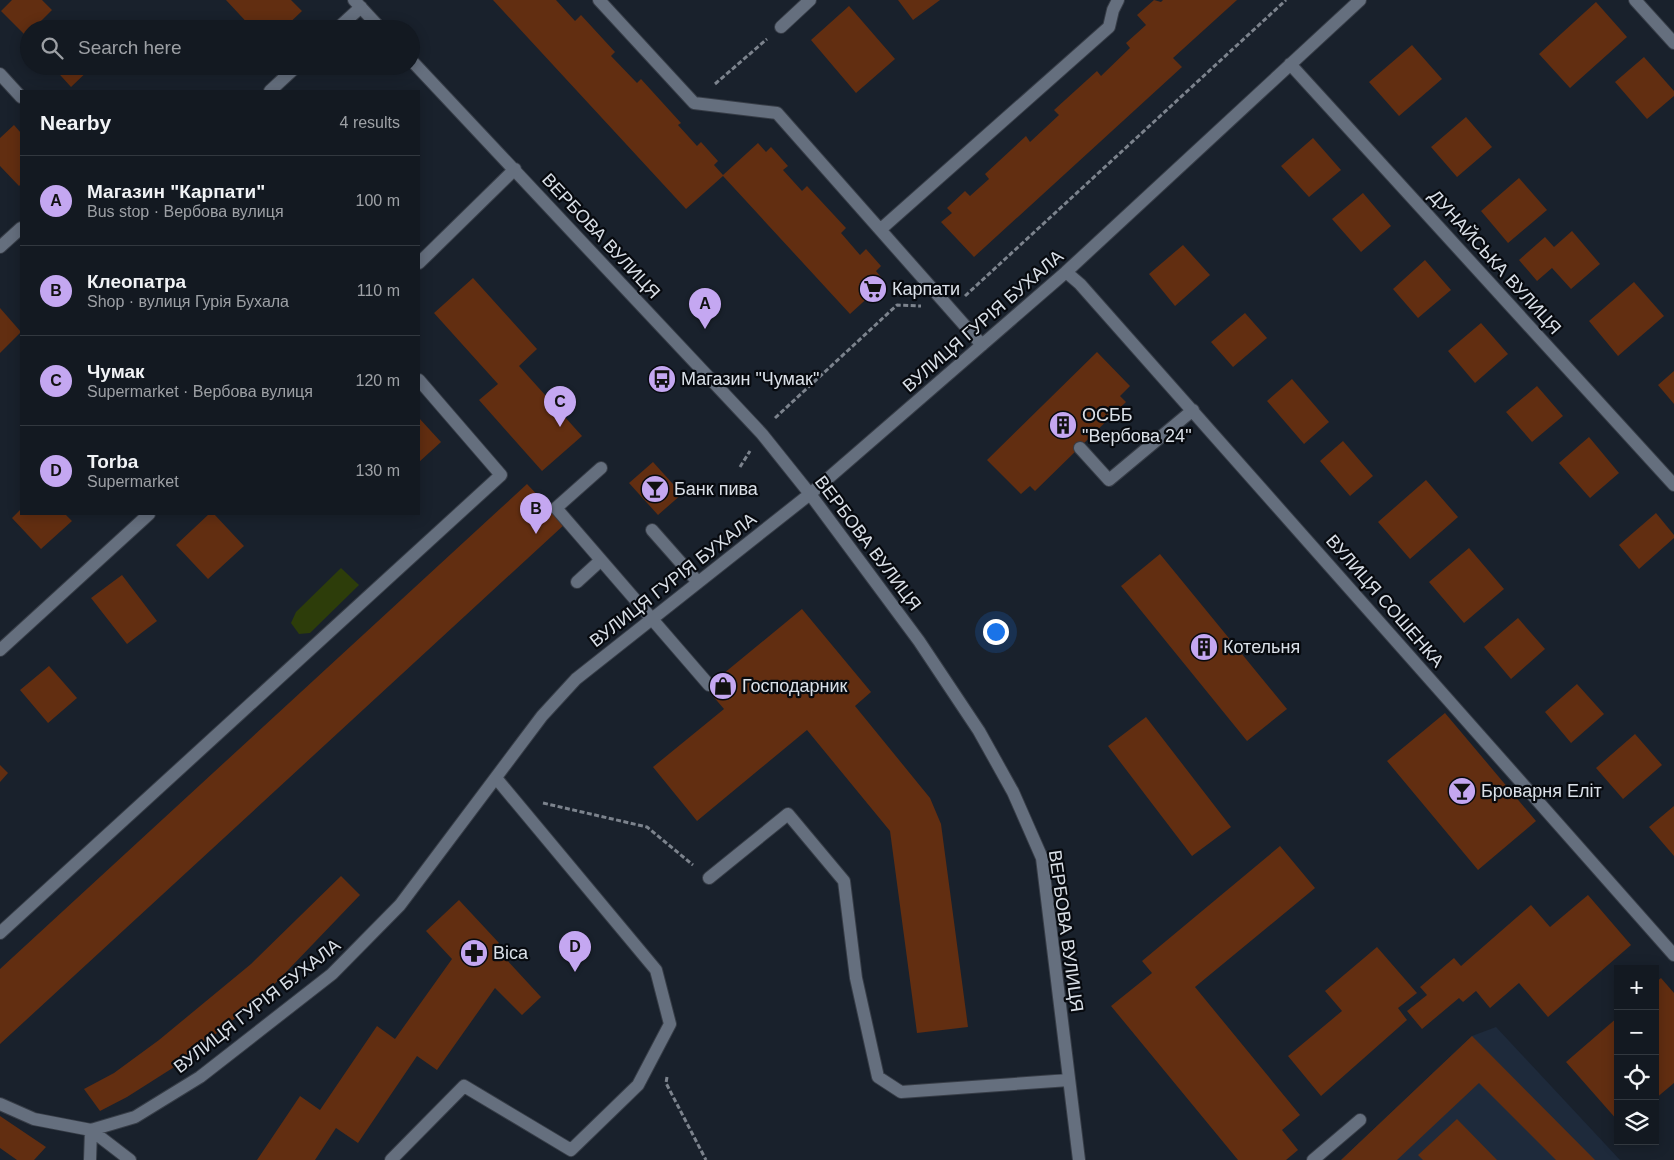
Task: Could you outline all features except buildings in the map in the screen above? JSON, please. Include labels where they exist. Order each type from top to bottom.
[{"type":"street","points":[[599,0],[694,103],[778,113],[982,345]]},
{"type":"street","points":[[780,27],[810,0]]},
{"type":"street","points":[[881,229],[1109,27],[1113,10],[1118,0]]},
{"type":"street","name":"ВУЛИЦЯ ГУРІЯ БУХАЛА","points":[[91,1130],[135,1117],[200,1077],[332,974],[400,905],[542,716],[576,679],[652,620],[697,581],[810,494],[1066,272],[1360,0]]},
{"type":"street","points":[[1634,0],[1674,43]]},
{"type":"street","points":[[344,20],[357,3],[373,20]]},
{"type":"street","name":"ДУНАЙСЬКА ВУЛИЦЯ","points":[[1290,64],[1674,485]]},
{"type":"street","name":"ВЕРБОВА ВУЛИЦЯ","points":[[420,69],[762,434],[810,494],[919,642],[979,731],[1014,792],[1042,858],[1079,1160]]},
{"type":"street","points":[[0,74],[20,96]]},
{"type":"street","points":[[271,90],[287,75]]},
{"type":"street","points":[[420,262],[515,169]]},
{"type":"street","points":[[0,247],[20,229]]},
{"type":"street","name":"ВУЛИЦЯ СОШЕНКА","points":[[1066,272],[1080,284],[1193,410],[1674,955]]},
{"type":"street","points":[[0,933],[501,475],[420,381]]},
{"type":"street","points":[[1080,448],[1109,480],[1193,410]]},
{"type":"street","points":[[601,468],[556,508],[708,685]]},
{"type":"street","points":[[0,650],[148,515]]},
{"type":"street","points":[[652,530],[697,581]]},
{"type":"street","points":[[576,582],[600,561]]},
{"type":"street","points":[[391,1160],[464,1086],[572,1150],[638,1085],[670,1024],[656,970],[496,778]]},
{"type":"street","points":[[709,878],[788,814],[844,881],[856,978],[878,1077],[901,1092],[1069,1080]]},
{"type":"street","points":[[0,1104],[34,1119],[91,1130],[130,1160]]},
{"type":"street","points":[[1313,1160],[1360,1120]]},
{"type":"street","points":[[90,1160],[91,1130]]},
{"type":"path","points":[[740,467],[779,413],[897,304],[951,308],[1286,0]]},
{"type":"path","points":[[694,103],[780,27]]},
{"type":"path","points":[[694,103],[769,37]]},
{"type":"path","points":[[540,802],[647,827],[709,878]]},
{"type":"path","points":[[667,1073],[666,1083],[706,1160]]},
{"type":"shaded area","points":[[1496,1027],[1620,1160],[1341,1160],[1472,1036]]},
{"type":"green space","points":[[341,568],[359,585],[310,633],[299,634],[291,623],[296,612]]},
{"type":"place","name":"Карпати","points":[[873,289]]},
{"type":"place","name":"Магазин \"Карпати\"","points":[[705,329]]},
{"type":"place","name":"Магазин \"Чумак\"","points":[[662,379]]},
{"type":"place","name":"ОСББ \"Вербова 24\"","points":[[1063,425]]},
{"type":"place","name":"Чумак","points":[[560,427]]},
{"type":"place","name":"Банк пива","points":[[655,489]]},
{"type":"place","name":"Клеопатра","points":[[536,534]]},
{"type":"place","name":"Котельня","points":[[1204,647]]},
{"type":"place","name":"Господарник","points":[[723,686]]},
{"type":"place","name":"Броварня Еліт","points":[[1462,791]]},
{"type":"place","name":"Віса","points":[[474,953]]},
{"type":"place","name":"Torba","points":[[575,972]]}]
